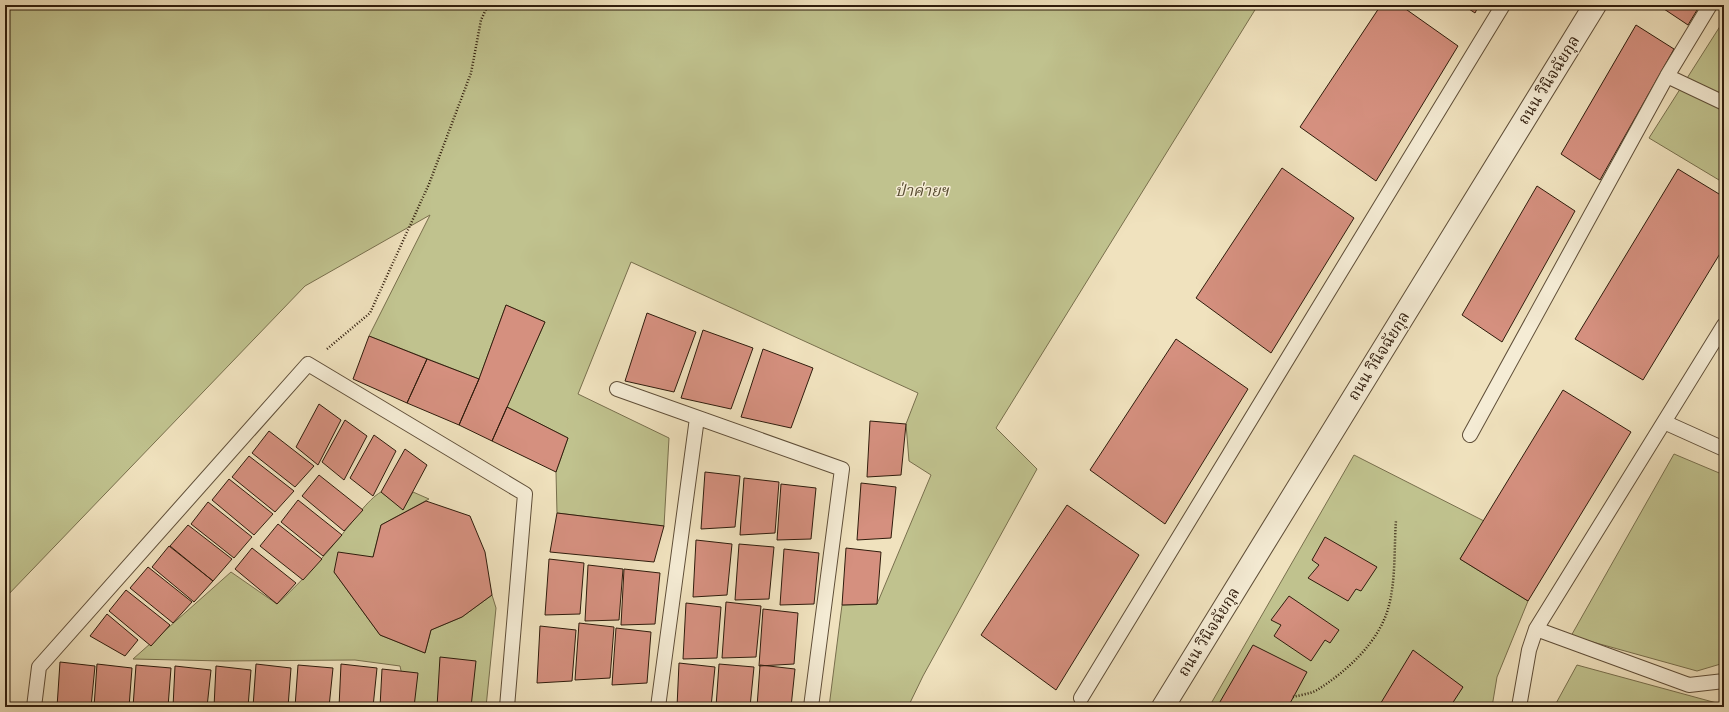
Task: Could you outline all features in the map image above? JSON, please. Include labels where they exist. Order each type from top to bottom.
[{"type":"street","name":"ถนน วินิจฉัยกุล","points":[[1163,707],[1595,5]]},
{"type":"lane","points":[[1081,698],[1503,5]]},
{"type":"lane","points":[[1470,435],[1667,76],[1710,5]]},
{"type":"lane","points":[[1667,76],[1724,103]]},
{"type":"lane","points":[[1519,707],[1529,650],[1536,629],[1724,326]]},
{"type":"lane","points":[[34,707],[39,667],[308,364],[525,494],[508,707]]},
{"type":"lane","points":[[617,389],[842,469],[811,707]]},
{"type":"lane","points":[[658,707],[697,418]]},
{"type":"lane","points":[[1664,422],[1724,449]]},
{"type":"lane","points":[[1536,629],[1689,685],[1724,681]]},
{"type":"path","points":[[308,364],[370,313],[429,184],[470,73],[481,20],[488,5]]},
{"type":"path","points":[[1293,697],[1316,691],[1361,655],[1377,632],[1388,609],[1396,520]]},
{"type":"green space","name":"ป่าค่ายฯ","points":[[5,5],[1258,5],[996,428],[1037,469],[923,676],[908,707],[829,707],[842,605],[877,604],[931,475],[909,461],[906,424],[918,393],[631,262],[578,394],[669,438],[664,526],[557,513],[556,472],[568,438],[507,407],[545,322],[506,305],[479,379],[369,336],[430,215],[305,286],[5,598]]},
{"type":"green space","points":[[1724,20],[1724,183],[1649,138]]},
{"type":"green space","points":[[1674,454],[1724,475],[1724,663],[1697,671],[1571,636]]},
{"type":"green space","points":[[1354,455],[1484,521],[1460,559],[1528,601],[1497,677],[1492,707],[1209,707]]},
{"type":"green space","points":[[381,492],[403,509],[413,492],[429,499],[381,525],[373,557],[334,572],[380,635],[425,653],[431,630],[462,617],[492,595],[496,608],[486,707],[409,707],[400,666],[355,660],[224,661],[133,659],[231,572],[277,604],[318,563],[365,506]]},
{"type":"green space","points":[[1577,665],[1724,705],[1724,707],[1554,707]]},
{"type":"building","points":[[1381,5],[1400,5],[1458,46],[1376,181],[1300,127]]},
{"type":"building","points":[[1463,5],[1479,5],[1475,13]]},
{"type":"building","points":[[1658,5],[1700,5],[1688,25]]},
{"type":"building","points":[[1636,25],[1674,49],[1600,180],[1561,154]]},
{"type":"building","points":[[1282,168],[1354,218],[1271,353],[1196,298]]},
{"type":"building","points":[[1678,169],[1724,197],[1724,247],[1643,380],[1575,339]]},
{"type":"building","points":[[1537,186],[1575,211],[1502,342],[1462,315]]},
{"type":"building","points":[[506,305],[545,322],[492,441],[459,425],[479,379]]},
{"type":"building","points":[[647,313],[696,332],[674,392],[625,381]]},
{"type":"building","points":[[703,330],[753,348],[731,409],[681,398]]},
{"type":"building","points":[[369,336],[427,359],[407,403],[353,379]]},
{"type":"building","points":[[1176,339],[1248,389],[1165,524],[1090,470]]},
{"type":"building","points":[[763,349],[813,368],[791,428],[741,417]]},
{"type":"building","points":[[427,359],[479,379],[459,425],[407,403]]},
{"type":"building","points":[[1563,390],[1631,432],[1528,601],[1460,559]]},
{"type":"building","points":[[319,404],[341,420],[318,465],[296,447]]},
{"type":"building","points":[[507,407],[568,438],[556,472],[492,441]]},
{"type":"building","points":[[345,420],[367,436],[344,480],[322,462]]},
{"type":"building","points":[[870,421],[906,424],[901,475],[867,477]]},
{"type":"building","points":[[269,431],[314,466],[295,487],[252,453]]},
{"type":"building","points":[[374,435],[396,451],[373,496],[350,478]]},
{"type":"building","points":[[405,449],[427,465],[403,510],[381,492]]},
{"type":"building","points":[[249,456],[294,491],[275,512],[232,477]]},
{"type":"building","points":[[705,472],[740,476],[735,527],[701,529]]},
{"type":"building","points":[[319,475],[363,510],[344,531],[302,496]]},
{"type":"building","points":[[744,478],[779,482],[775,533],[740,535]]},
{"type":"building","points":[[229,479],[273,514],[254,535],[212,500]]},
{"type":"building","points":[[861,483],[896,487],[891,538],[857,540]]},
{"type":"building","points":[[781,484],[816,488],[811,539],[777,540]]},
{"type":"building","points":[[298,500],[342,535],[323,556],[281,522]]},
{"type":"building","points":[[426,501],[470,516],[485,552],[492,595],[462,617],[431,630],[425,653],[380,635],[334,572],[338,552],[373,557],[381,525]]},
{"type":"building","points":[[208,502],[252,537],[234,558],[191,524]]},
{"type":"building","points":[[1067,505],[1139,555],[1056,690],[981,635]]},
{"type":"building","points":[[557,513],[664,526],[654,562],[550,552]]},
{"type":"building","points":[[278,524],[322,559],[303,580],[260,546]]},
{"type":"building","points":[[188,525],[232,559],[213,581],[170,546]]},
{"type":"building","points":[[1325,537],[1377,567],[1361,591],[1356,589],[1348,601],[1308,578],[1319,565],[1312,560]]},
{"type":"building","points":[[696,540],[732,544],[727,595],[693,597]]},
{"type":"building","points":[[739,544],[774,547],[769,599],[735,600]]},
{"type":"building","points":[[169,546],[213,581],[194,602],[152,567]]},
{"type":"building","points":[[252,548],[296,583],[277,604],[235,569]]},
{"type":"building","points":[[846,548],[881,552],[877,604],[842,605]]},
{"type":"building","points":[[784,549],[819,553],[814,604],[780,605]]},
{"type":"building","points":[[549,559],[584,563],[580,614],[545,615]]},
{"type":"building","points":[[588,565],[623,569],[619,620],[585,621]]},
{"type":"building","points":[[148,567],[192,602],[173,623],[130,588]]},
{"type":"building","points":[[624,569],[660,573],[655,624],[621,625]]},
{"type":"building","points":[[126,590],[170,625],[151,646],[109,611]]},
{"type":"building","points":[[1289,596],[1339,630],[1330,643],[1325,640],[1311,661],[1274,636],[1281,625],[1271,620]]},
{"type":"building","points":[[726,602],[761,606],[756,657],[722,658]]},
{"type":"building","points":[[686,603],[721,607],[717,658],[683,659]]},
{"type":"building","points":[[763,609],[798,613],[794,664],[759,666]]},
{"type":"building","points":[[107,614],[138,640],[125,656],[90,636]]},
{"type":"building","points":[[579,623],[614,627],[610,678],[575,680]]},
{"type":"building","points":[[540,626],[576,630],[572,681],[537,683]]},
{"type":"building","points":[[616,628],[651,632],[647,683],[612,685]]},
{"type":"building","points":[[1253,645],[1307,672],[1288,707],[1217,707]]},
{"type":"building","points":[[1413,650],[1463,687],[1450,707],[1379,706]]},
{"type":"building","points":[[440,657],[476,661],[471,707],[437,707]]},
{"type":"building","points":[[60,662],[95,666],[91,707],[57,707]]},
{"type":"building","points":[[679,663],[715,667],[711,707],[677,707]]},
{"type":"building","points":[[97,664],[132,668],[129,707],[94,707]]},
{"type":"building","points":[[256,664],[291,668],[288,707],[253,707]]},
{"type":"building","points":[[341,664],[377,668],[373,707],[339,707]]},
{"type":"building","points":[[719,664],[754,667],[750,707],[716,707]]},
{"type":"building","points":[[136,665],[171,668],[168,707],[133,707]]},
{"type":"building","points":[[298,665],[333,668],[329,707],[295,707]]},
{"type":"building","points":[[760,665],[795,669],[791,707],[757,707]]},
{"type":"building","points":[[175,666],[211,670],[207,707],[173,707]]},
{"type":"building","points":[[216,666],[251,670],[248,707],[214,707]]},
{"type":"building","points":[[382,669],[418,673],[414,707],[380,707]]}]
